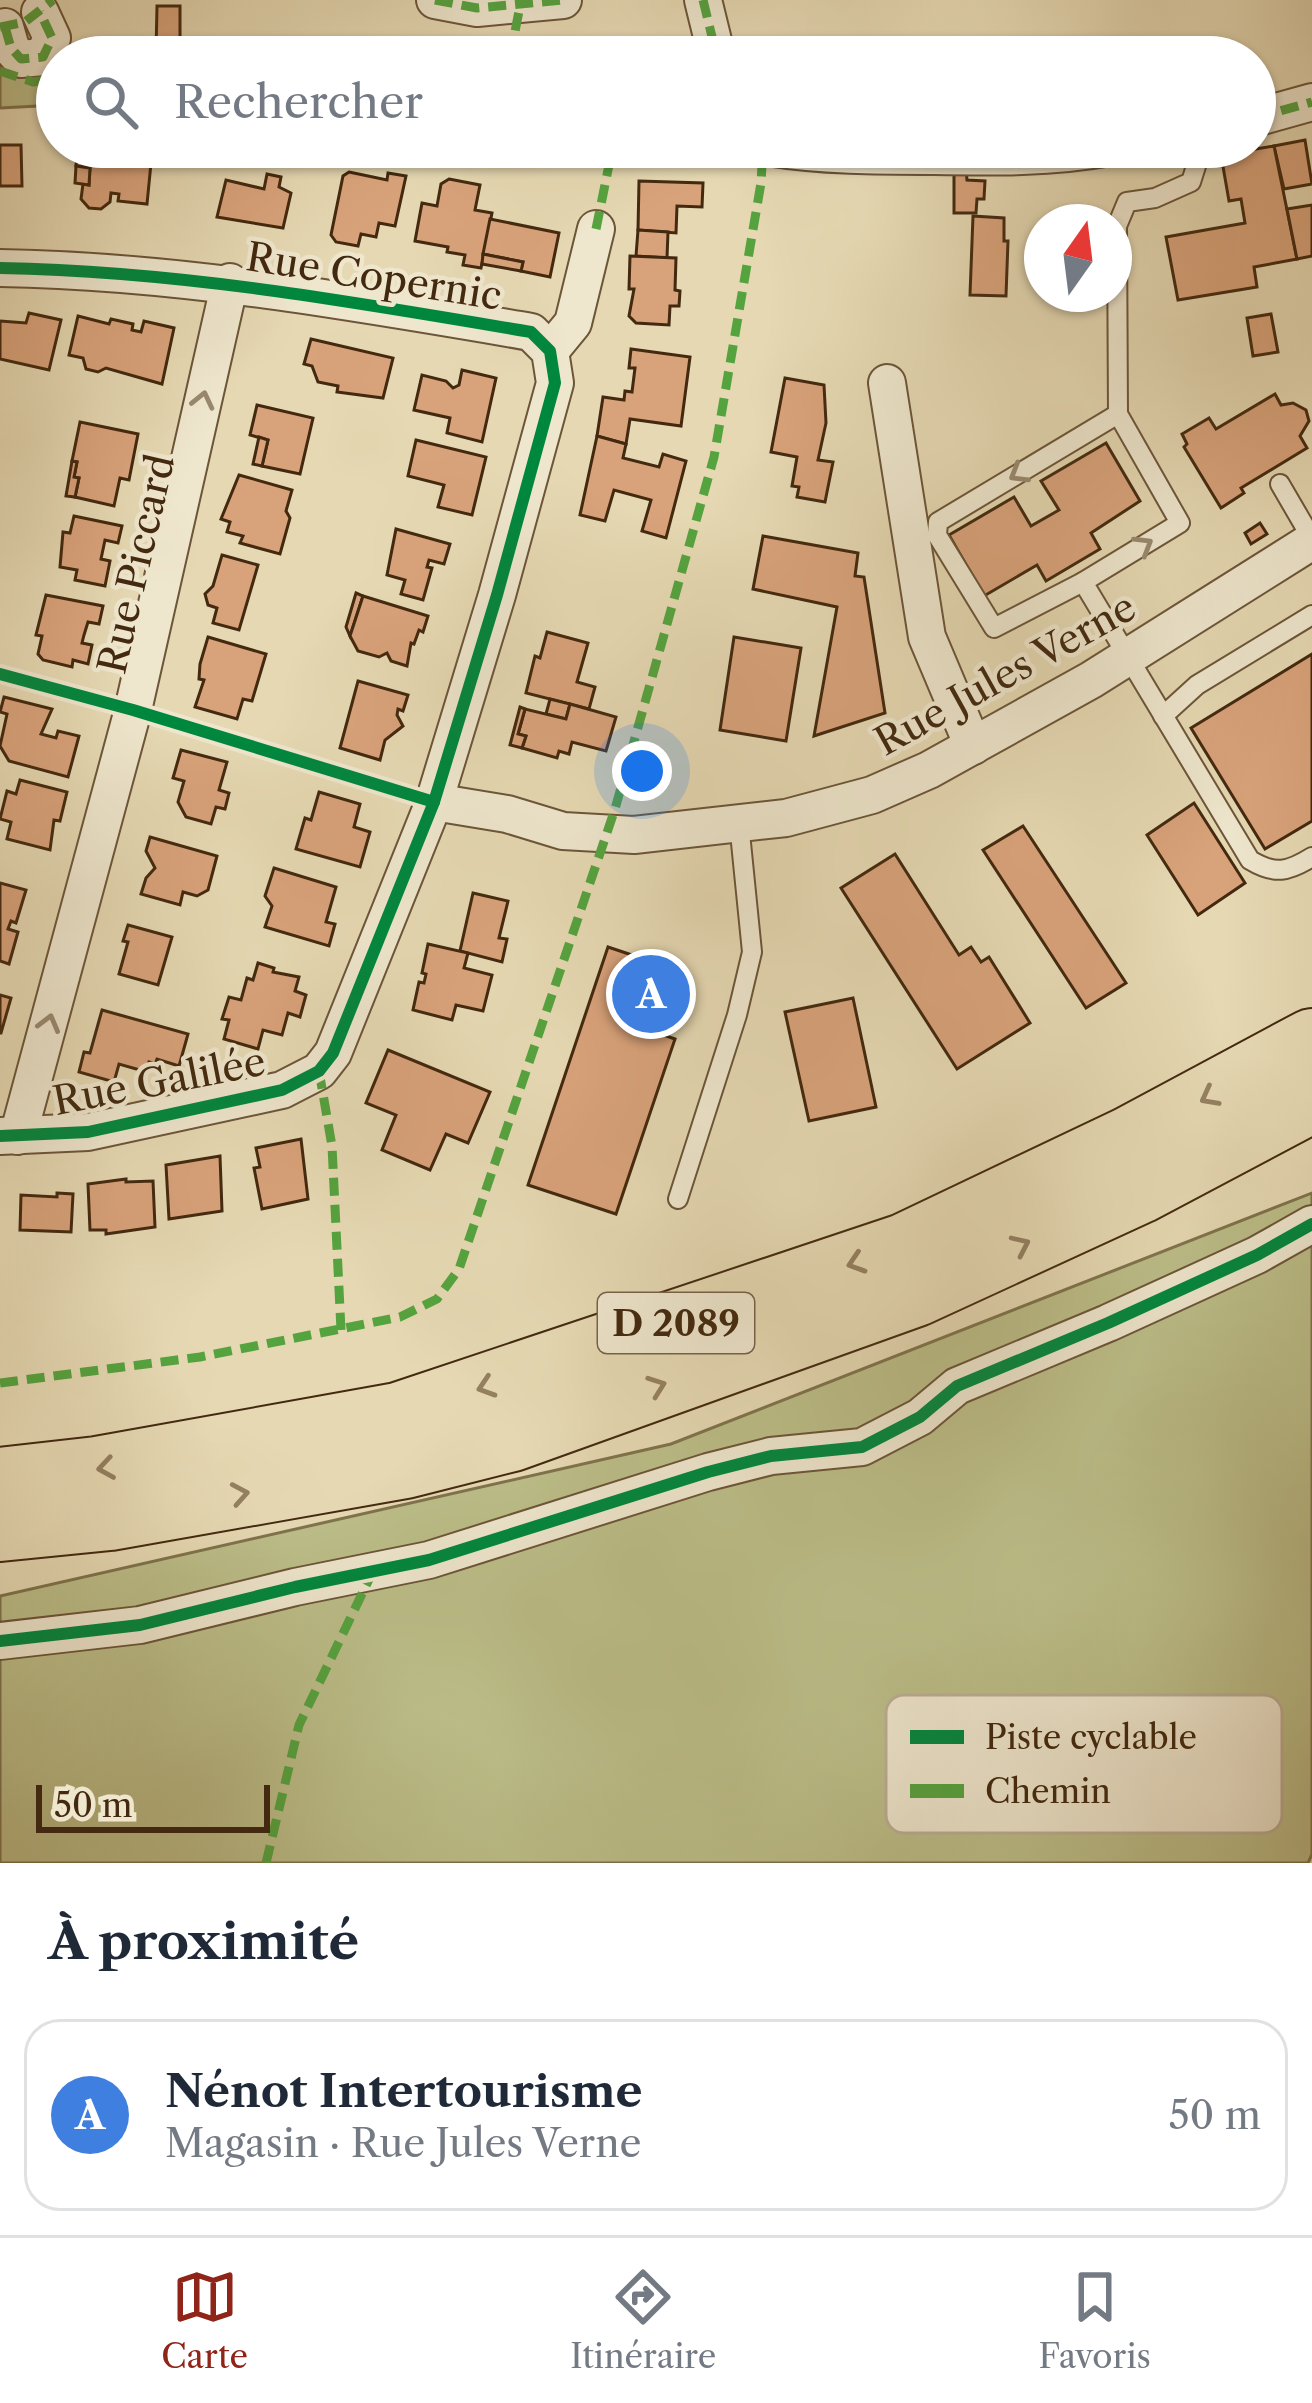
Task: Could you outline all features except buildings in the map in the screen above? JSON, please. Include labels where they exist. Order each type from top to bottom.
[{"type":"highway","name":"D 2089","points":[[0,1481],[97,1470],[398,1416],[904,1247],[1129,1140],[1312,1042]]},
{"type":"highway","name":"D 2089","points":[[0,1528],[110,1517],[382,1469],[512,1438],[916,1293],[1140,1190],[1312,1100]]},
{"type":"street","points":[[435,0],[477,8],[563,0]]},
{"type":"street","points":[[703,0],[712,36]]},
{"type":"street","points":[[3,27],[25,22],[46,6]]},
{"type":"street","points":[[1276,112],[1312,102]]},
{"type":"street","points":[[434,802],[556,383],[550,351],[573,322],[596,229]]},
{"type":"street","name":"Rue Copernic","points":[[0,268],[230,282],[531,332],[550,351]]},
{"type":"street","name":"Rue Piccard","points":[[9,1136],[134,710],[230,282]]},
{"type":"street","points":[[887,383],[927,637],[973,746]]},
{"type":"street","name":"Rue Jules Verne","points":[[434,802],[507,814],[563,831],[606,835],[787,818],[872,795],[973,746],[1127,658],[1312,540]]},
{"type":"street","name":"Rue Galilée","points":[[9,1136],[88,1132],[282,1090],[319,1070],[333,1053],[434,802]]},
{"type":"street","points":[[0,1641],[140,1625],[429,1560],[708,1472],[771,1456],[862,1447],[920,1417],[957,1386],[1108,1323],[1257,1255],[1312,1224]]},
{"type":"lane","points":[[1118,414],[938,522],[937,535],[994,628],[1083,582],[1180,523],[1118,414],[1117,226],[1127,202],[1155,198],[1191,182],[1195,168]]},
{"type":"lane","points":[[1280,484],[1312,540]]},
{"type":"lane","points":[[1083,582],[1250,860],[1270,872],[1292,869],[1312,857]]},
{"type":"lane","points":[[1163,716],[1197,686],[1312,615]]},
{"type":"lane","points":[[678,1199],[737,1015],[752,952],[739,823]]},
{"type":"green space","points":[[0,52],[36,62],[36,106],[0,108]]},
{"type":"green space","points":[[1312,1193],[1312,1854],[1308,1863],[0,1863],[0,1596],[671,1444]]},
{"type":"marked path","points":[[0,27],[25,22],[53,0]]},
{"type":"marked path","points":[[435,0],[477,8],[563,0]]},
{"type":"marked path","points":[[703,0],[712,36]]},
{"type":"marked path","points":[[514,36],[520,6]]},
{"type":"marked path","points":[[40,12],[51,36]]},
{"type":"marked path","points":[[5,27],[11,48],[21,59],[36,58]]},
{"type":"marked path","points":[[0,71],[36,82]]},
{"type":"marked path","points":[[1276,112],[1312,102]]},
{"type":"marked path","points":[[596,229],[608,168]]},
{"type":"marked path","points":[[0,1383],[200,1357],[400,1317],[437,1299],[459,1269],[615,809],[714,457],[762,168]]},
{"type":"marked path","points":[[319,1071],[332,1146],[341,1330]]},
{"type":"marked path","points":[[266,1863],[299,1725],[373,1571]]},
{"type":"cycle path","points":[[0,268],[200,282],[531,332],[550,351],[555,383],[434,802],[333,1053],[319,1071],[282,1090],[88,1132],[0,1136]]},
{"type":"cycle path","points":[[0,674],[434,802]]},
{"type":"cycle path","points":[[0,1641],[140,1625],[429,1560],[708,1472],[771,1456],[862,1447],[920,1417],[957,1386],[1108,1323],[1257,1255],[1312,1224]]},
{"type":"place","name":"Nénot Intertourisme","points":[[651,994]]}]
